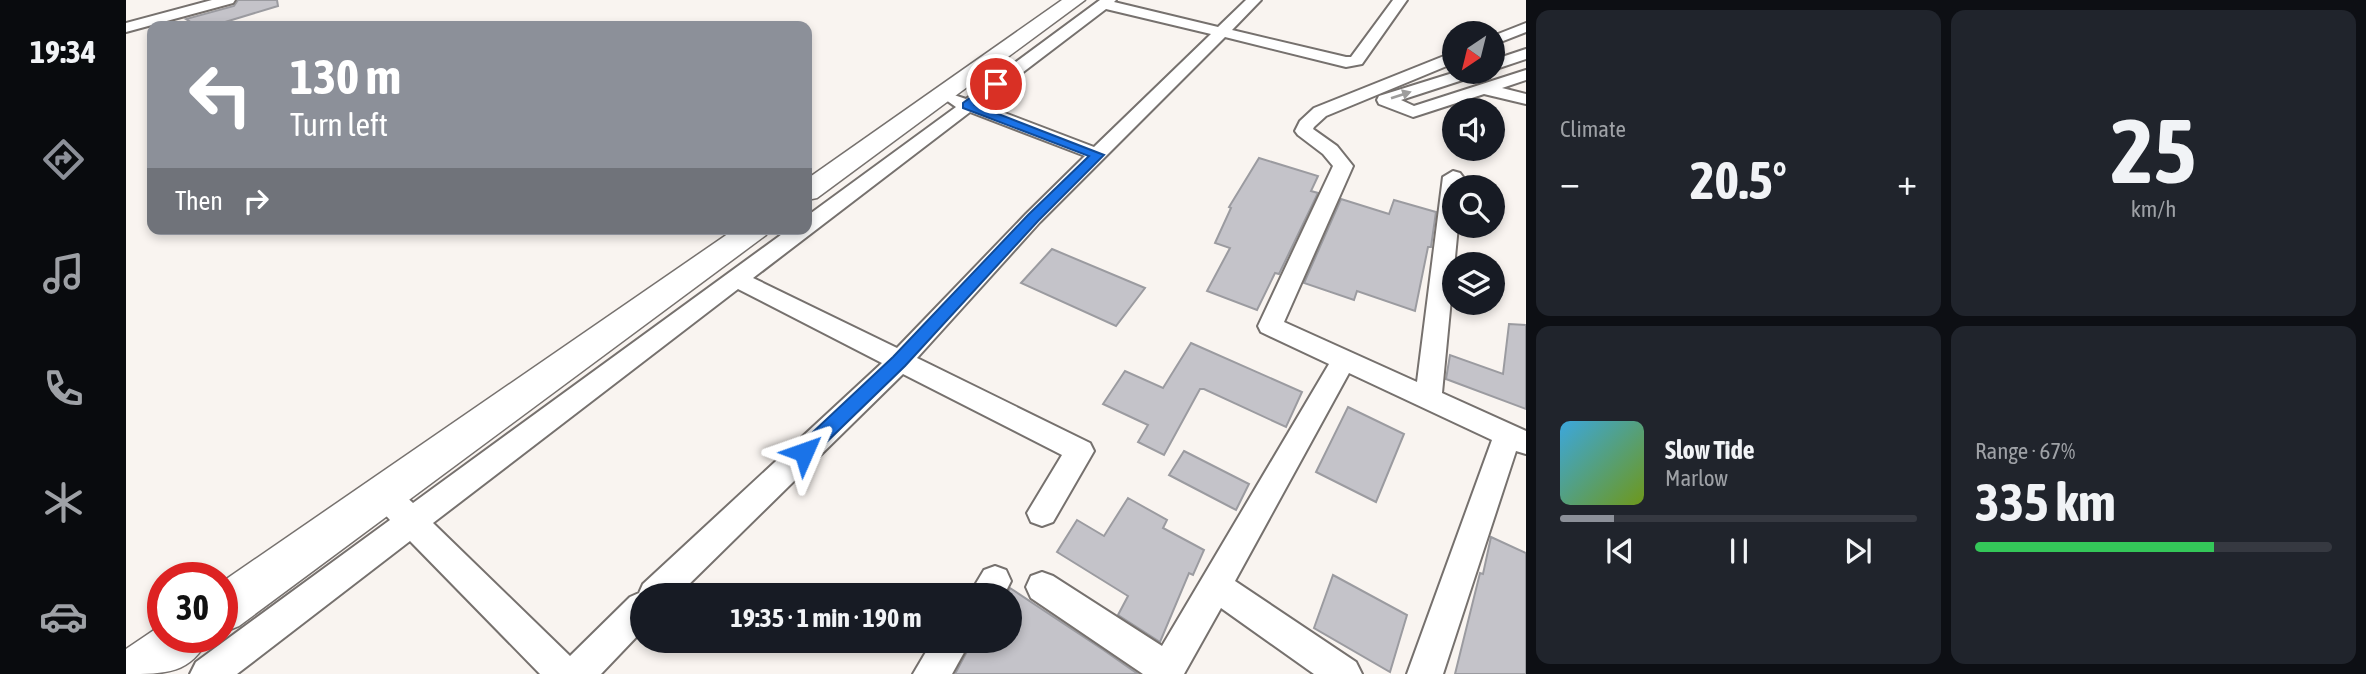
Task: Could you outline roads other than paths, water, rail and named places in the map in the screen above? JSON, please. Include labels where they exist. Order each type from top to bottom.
[{"type":"street","points":[[152,21],[229,0]]},
{"type":"street","points":[[812,188],[1075,0]]},
{"type":"street","points":[[668,583],[899,362],[1033,218],[1254,0]]},
{"type":"street","points":[[812,223],[1107,2],[1337,62],[1356,61],[1400,0]]},
{"type":"street","points":[[126,28],[147,22]]},
{"type":"street","points":[[1505,36],[1526,27]]},
{"type":"street","points":[[1505,61],[1526,54]]},
{"type":"street","points":[[1425,674],[1517,439],[1270,326],[1343,166],[1330,150],[1304,131],[1306,125],[1321,112],[1442,62]]},
{"type":"street","points":[[1505,81],[1526,75]]},
{"type":"street","points":[[1505,81],[1526,86]]},
{"type":"street","points":[[1442,82],[1385,100],[1413,112],[1497,84]]},
{"type":"street","points":[[1483,89],[1526,99]]},
{"type":"street","points":[[942,96],[1098,155]]},
{"type":"street","points":[[238,599],[747,235]]},
{"type":"street","points":[[208,674],[796,235]]},
{"type":"street","points":[[1428,398],[1446,238]]},
{"type":"street","points":[[736,279],[1080,451],[1042,513]]},
{"type":"street","points":[[1042,587],[1166,672],[1344,360]]},
{"type":"street","points":[[384,494],[564,674]]},
{"type":"street","points":[[1216,586],[1343,674]]},
{"type":"street","points":[[578,674],[630,620]]},
{"type":"street","points":[[134,674],[163,653]]},
{"type":"street","points":[[931,674],[945,653]]}]
